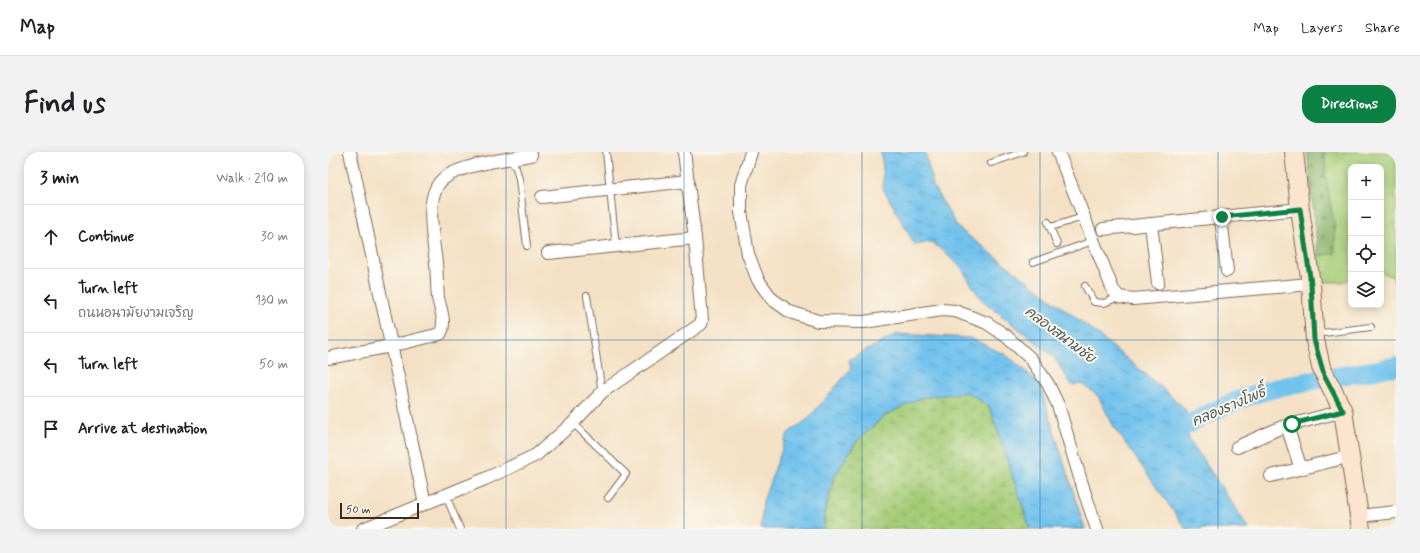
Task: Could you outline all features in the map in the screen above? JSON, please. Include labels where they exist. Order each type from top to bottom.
[{"type":"street","points":[[350,152],[425,504]]},
{"type":"street","points":[[366,528],[446,496],[536,455],[573,424],[602,392],[701,324],[702,320],[696,238],[684,152]]},
{"type":"street","points":[[751,152],[741,185],[741,212],[748,254],[758,280],[772,299],[790,312],[818,321],[864,322],[942,310],[955,311],[987,323],[1006,336],[1031,359],[1048,384],[1058,405],[1097,529]]},
{"type":"street","points":[[1058,152],[1113,290],[1118,297],[1133,299],[1311,284]]},
{"type":"street","points":[[1294,152],[1300,209],[1311,284],[1314,334],[1321,367],[1339,404],[1351,456],[1360,523],[1396,512]]},
{"type":"street","points":[[328,358],[439,335],[442,330],[443,322],[437,286],[431,208],[432,197],[438,184],[449,175],[475,165],[531,155]]},
{"type":"street","points":[[542,197],[688,181]]},
{"type":"street","points":[[1103,229],[1300,209]]},
{"type":"street","points":[[1222,217],[1227,271]]},
{"type":"street","points":[[1151,224],[1158,282]]},
{"type":"street","points":[[548,253],[696,238]]},
{"type":"street","points":[[1237,447],[1339,404]]},
{"type":"street","points":[[1287,426],[1301,469]]},
{"type":"street","points":[[1271,476],[1351,456]]},
{"type":"lane","points":[[606,152],[616,246]]},
{"type":"lane","points":[[991,163],[1023,152]]},
{"type":"lane","points":[[511,159],[516,168],[519,179],[527,246]]},
{"type":"lane","points":[[1057,244],[1050,224],[1083,217]]},
{"type":"lane","points":[[1033,262],[1093,241]]},
{"type":"lane","points":[[1085,286],[1094,302],[1104,303],[1118,297]]},
{"type":"lane","points":[[587,296],[602,392]]},
{"type":"lane","points":[[1314,334],[1371,327]]},
{"type":"lane","points":[[573,424],[625,473],[626,476],[608,498]]},
{"type":"lane","points":[[446,496],[460,529]]},
{"type":"green space","points":[[1307,152],[1325,152],[1325,172],[1335,229],[1335,253],[1318,256]]},
{"type":"green space","points":[[1325,152],[1396,152],[1396,288],[1393,277],[1384,273],[1384,164],[1348,164],[1348,280],[1342,282],[1321,282],[1318,256],[1335,253],[1325,172]]},
{"type":"green space","points":[[968,392],[990,408],[1030,529],[824,529],[824,516],[834,477],[856,442],[884,416],[920,397]]},
{"type":"water","name":"คลองสนามชัย","points":[[881,152],[925,152],[933,186],[958,228],[1092,330],[1161,387],[1186,410],[1188,437],[1249,529],[1186,529],[1114,427],[1098,396],[1083,384],[1072,385],[1053,356],[981,299],[960,266],[932,242],[915,245],[883,188]]},
{"type":"water","points":[[897,334],[970,338],[1006,355],[1027,372],[1040,386],[1085,529],[1030,529],[990,408],[968,392],[920,398],[884,416],[856,442],[834,477],[824,516],[824,529],[761,529],[763,501],[788,433],[808,419],[851,369],[849,360]]},
{"type":"waterway","name":"คลองรางโพธิ์","points":[[1164,437],[1231,403],[1259,393],[1303,382],[1396,366]]},
{"type":"route","points":[[1222,217],[1300,209],[1311,284],[1314,340],[1324,375],[1343,411],[1292,424]]}]
